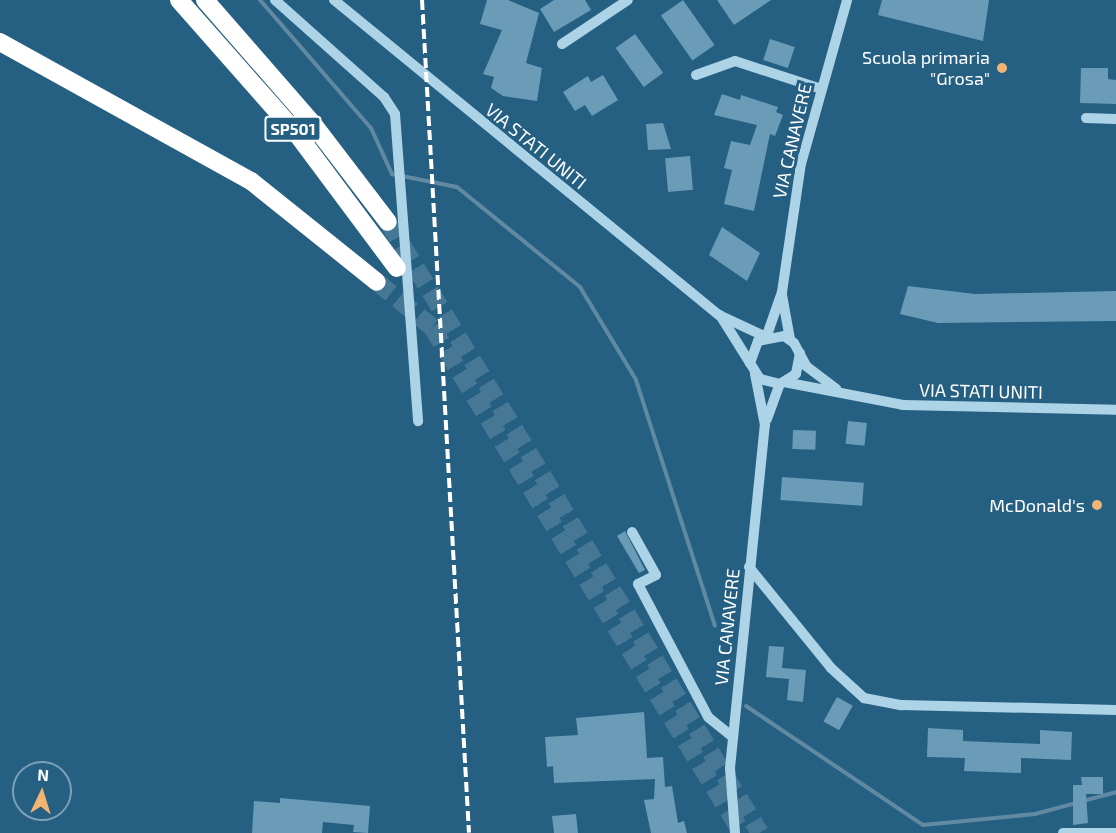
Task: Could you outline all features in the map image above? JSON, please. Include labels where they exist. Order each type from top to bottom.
[{"type":"highway","name":"SP501","points":[[179,0],[297,134],[397,268]]},
{"type":"highway","name":"SP501","points":[[204,0],[313,124],[388,222]]},
{"type":"highway","points":[[0,42],[251,181],[377,282]]},
{"type":"street","points":[[275,0],[384,96],[395,114],[403,186],[418,421]]},
{"type":"street","name":"VIA STATI UNITI","points":[[334,0],[719,315],[766,336]]},
{"type":"street","points":[[562,44],[628,0]]},
{"type":"street","name":"VIA CANAVERE","points":[[766,336],[782,292],[801,164],[847,0]]},
{"type":"street","points":[[696,75],[735,61],[821,89]]},
{"type":"street","points":[[1086,118],[1116,118]]},
{"type":"street","name":"VIA CANAVERE","points":[[782,292],[790,339]]},
{"type":"street","name":"VIA STATI UNITI","points":[[719,315],[752,368]]},
{"type":"street","points":[[766,336],[790,339],[800,353],[796,374],[782,383],[752,368],[753,347],[766,336]]},
{"type":"street","name":"VIA STATI UNITI","points":[[800,353],[819,378],[847,395]]},
{"type":"street","name":"VIA CANAVERE","points":[[752,368],[765,425]]},
{"type":"street","name":"VIA STATI UNITI","points":[[782,383],[922,406],[1116,410]]},
{"type":"street","name":"VIA CANAVERE","points":[[735,833],[733,737],[749,567],[765,425],[782,383]]},
{"type":"street","points":[[632,532],[656,575],[638,584],[708,717],[733,737]]},
{"type":"street","points":[[749,567],[831,668],[864,698],[902,705],[1116,710]]},
{"type":"street","points":[[1062,833],[1116,833]]},
{"type":"building","points":[[487,0],[508,0],[539,13],[526,63],[542,68],[537,101],[503,96],[491,88],[494,77],[483,74],[502,30],[480,24]]},
{"type":"building","points":[[554,0],[585,0],[591,10],[554,32],[540,9]]},
{"type":"building","points":[[683,0],[715,45],[692,61],[661,15]]},
{"type":"building","points":[[717,0],[771,0],[734,25]]},
{"type":"building","points":[[882,0],[989,0],[983,41],[878,15]]},
{"type":"building","points":[[635,34],[663,73],[644,87],[616,48]]},
{"type":"building","points":[[770,39],[795,47],[788,68],[763,60]]},
{"type":"building","points":[[1081,68],[1108,68],[1108,79],[1116,80],[1116,104],[1080,103]]},
{"type":"building","points":[[603,75],[618,100],[592,116],[585,105],[575,111],[563,92],[588,76],[591,82]]},
{"type":"building","points":[[722,94],[740,100],[741,95],[778,107],[776,112],[783,115],[775,136],[770,134],[754,211],[724,204],[732,170],[724,168],[731,141],[750,145],[757,125],[714,115]]},
{"type":"building","points":[[663,123],[671,149],[648,150],[646,124]]},
{"type":"building","points":[[690,156],[693,190],[668,192],[665,158]]},
{"type":"building","points":[[722,227],[760,253],[747,281],[709,255]]},
{"type":"building","points":[[908,286],[975,294],[1116,291],[1116,321],[938,323],[900,314]]},
{"type":"building","points":[[848,421],[867,423],[864,446],[846,444]]},
{"type":"building","points":[[793,430],[816,431],[815,450],[792,449]]},
{"type":"building","points":[[782,477],[864,483],[862,506],[780,500]]},
{"type":"building","points":[[625,531],[645,570],[639,573],[617,536]]},
{"type":"building","points":[[769,646],[784,647],[782,668],[806,670],[803,702],[787,700],[789,679],[766,677]]},
{"type":"building","points":[[837,697],[853,706],[839,730],[823,721]]},
{"type":"building","points":[[644,712],[647,758],[663,757],[665,787],[672,786],[678,823],[684,821],[687,833],[651,833],[644,800],[654,799],[655,779],[554,783],[553,766],[547,767],[545,737],[578,735],[576,718]]},
{"type":"building","points":[[928,728],[963,730],[963,741],[1040,744],[1040,730],[1072,732],[1071,760],[1021,758],[1021,773],[964,771],[965,758],[927,757]]},
{"type":"building","points":[[1081,777],[1103,777],[1103,794],[1086,794],[1088,823],[1073,825],[1073,785],[1082,785]]},
{"type":"building","points":[[280,798],[370,806],[368,833],[353,832],[354,825],[323,822],[322,833],[252,833],[254,801],[280,803]]},
{"type":"building","points":[[576,814],[578,833],[554,833],[552,816]]},
{"type":"waterway","points":[[260,0],[371,128],[392,174],[457,187],[580,287],[636,380],[715,626]]},
{"type":"waterway","points":[[746,706],[923,825],[1035,814],[1076,803]]},
{"type":"waterway","points":[[1083,801],[1116,792]]},
{"type":"tunnel","points":[[388,222],[760,833]]},
{"type":"tunnel","points":[[377,282],[432,327],[742,833]]},
{"type":"railway","points":[[422,0],[469,833]]},
{"type":"place","name":"Scuola primaria \"Grosa\"","points":[[1002,68]]},
{"type":"place","name":"McDonald's","points":[[1097,505]]}]
